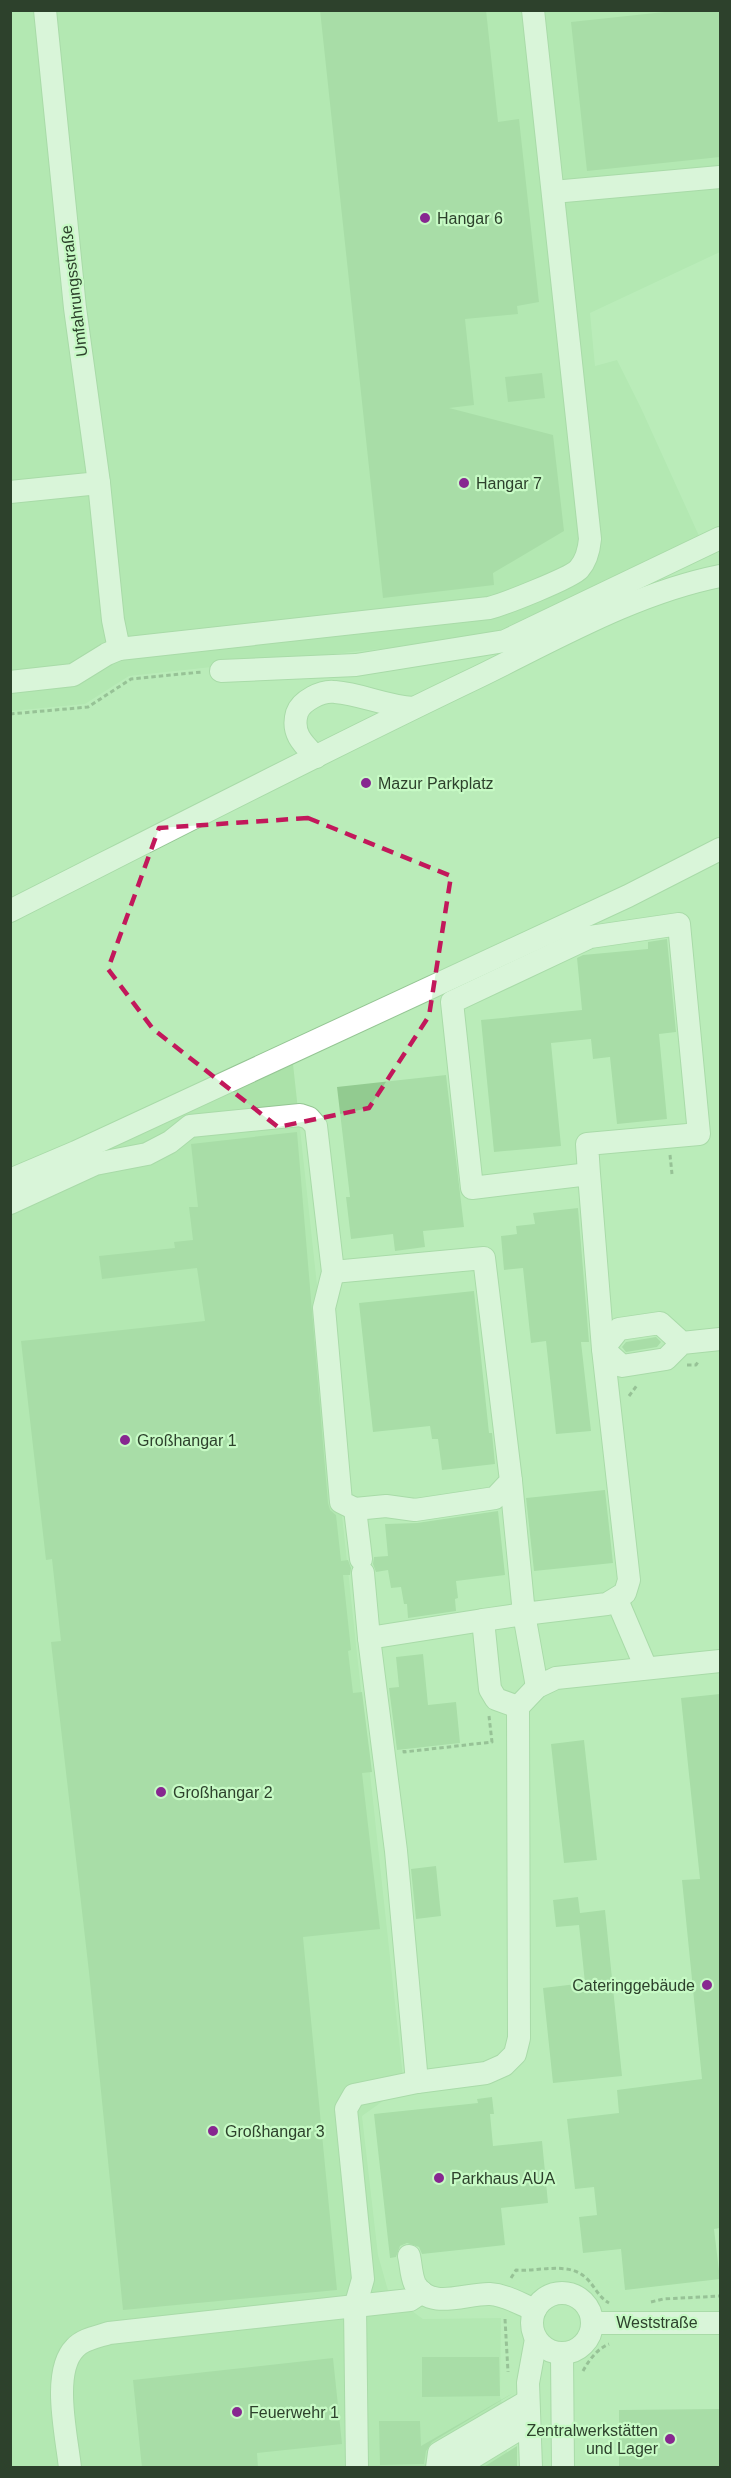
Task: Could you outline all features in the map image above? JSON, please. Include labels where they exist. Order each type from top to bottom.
[{"type":"street","name":"Umfahrungsstraße","points":[[45,10],[75,308],[99,483],[113,620],[119,649]]},
{"type":"street","points":[[10,682],[73,675],[119,649],[489,608],[503,605],[578,570],[588,554],[590,539],[533,10]]},
{"type":"street","points":[[553,192],[720,177]]},
{"type":"street","points":[[10,492],[99,483]]},
{"type":"street","points":[[222,671],[357,665],[505,641],[720,538]]},
{"type":"street","points":[[10,911],[413,708],[642,600],[685,583],[720,576]]},
{"type":"street","points":[[316,756],[299,740],[295,722],[299,706],[315,696],[333,691],[392,706],[413,708]]},
{"type":"street","points":[[10,1180],[76,1152],[628,896],[720,849]]},
{"type":"street","points":[[369,1638],[524,1614],[607,1604],[625,1593],[630,1580],[603,1349],[589,1174],[586,1144],[699,1134],[679,924],[590,937],[452,1002],[472,1188],[589,1174]]},
{"type":"street","points":[[10,1203],[95,1164],[147,1154],[170,1142],[190,1126],[300,1115],[309,1118],[316,1126],[333,1272],[324,1308],[341,1502],[355,1509],[387,1506],[415,1509],[495,1498],[511,1481]]},
{"type":"street","points":[[333,1272],[484,1258],[511,1481],[524,1614],[537,1687]]},
{"type":"street","points":[[603,1349],[619,1329],[660,1323],[682,1343]]},
{"type":"street","points":[[603,1349],[622,1366],[666,1359],[682,1343],[720,1339]]},
{"type":"street","points":[[355,1509],[396,1851],[417,2082]]},
{"type":"street","points":[[616,1600],[646,1668]]},
{"type":"street","points":[[483,1620],[490,1689],[496,1699],[518,1707]]},
{"type":"street","points":[[357,2468],[355,2307],[363,2279],[346,2109],[354,2096],[417,2082],[486,2073],[504,2065],[515,2054],[519,2038],[518,1707],[537,1687],[556,1678],[720,1661]]},
{"type":"street","points":[[409,2256],[414,2283],[422,2292],[436,2299],[490,2294],[535,2310]]},
{"type":"street","points":[[70,2468],[61,2382],[65,2363],[75,2348],[90,2339],[109,2333],[410,2301],[422,2292]]},
{"type":"street","points":[[526,2464],[528,2383],[536,2339],[532,2321],[535,2310],[552,2294],[566,2293],[580,2298],[589,2309],[593,2323],[591,2335],[584,2345],[574,2352],[562,2354],[547,2350],[536,2339]]},
{"type":"street","name":"Weststraße","points":[[593,2323],[720,2323]]},
{"type":"street","points":[[562,2354],[563,2468]]},
{"type":"street","points":[[437,2468],[439,2454],[529,2412]]},
{"type":"street","points":[[455,2468],[529,2412]]},
{"type":"path","points":[[10,714],[88,707],[131,679],[222,671]]},
{"type":"path","points":[[403,1741],[404,1752],[492,1742],[490,1718],[485,1708]]},
{"type":"path","points":[[509,2379],[503,2297],[516,2270],[568,2268],[586,2277],[602,2299],[617,2304]]},
{"type":"path","points":[[643,2304],[663,2299],[720,2296]]},
{"type":"path","points":[[580,2378],[597,2353],[615,2341]]},
{"type":"highlighted area","points":[[308,818],[451,876],[429,1016],[369,1108],[278,1127],[153,1029],[108,969],[159,828]]},
{"type":"shaded area","points":[[11,11],[720,11],[720,252],[590,313],[595,366],[617,360],[700,538],[482,638],[129,676],[85,704],[11,711]]},
{"type":"shaded area","points":[[293,1064],[404,2086],[362,2116],[378,2255],[389,2294],[423,2319],[501,2318],[500,2396],[505,2416],[508,2467],[11,2467],[10,1192]]},
{"type":"building","points":[[320,10],[486,10],[498,122],[519,119],[539,302],[517,306],[518,314],[465,319],[474,405],[449,408],[553,435],[564,531],[493,573],[494,585],[383,598]]},
{"type":"building","points":[[683,10],[720,10],[720,157],[587,171],[571,22]]},
{"type":"building","points":[[542,373],[545,398],[508,402],[505,377]]},
{"type":"building","points":[[667,939],[676,1032],[659,1034],[667,1119],[617,1124],[610,1057],[593,1059],[591,1039],[551,1043],[561,1146],[494,1152],[481,1020],[582,1010],[577,958],[583,955],[648,949],[648,942]]},
{"type":"building","points":[[446,1075],[464,1227],[423,1231],[425,1247],[395,1251],[393,1234],[351,1239],[346,1197],[350,1197],[337,1087]]},
{"type":"building","points":[[297,1132],[328,1503],[330,1510],[336,1515],[341,1561],[348,1560],[351,1568],[350,1575],[343,1575],[351,1650],[348,1651],[353,1693],[362,1692],[372,1772],[362,1773],[380,1929],[303,1937],[337,2290],[123,2310],[89,1972],[51,1642],[61,1641],[52,1559],[46,1560],[21,1341],[205,1321],[197,1268],[102,1279],[99,1256],[175,1248],[174,1242],[193,1240],[189,1207],[198,1207],[191,1144]]},
{"type":"building","points":[[578,1208],[589,1342],[581,1342],[591,1431],[556,1434],[546,1341],[531,1343],[523,1268],[504,1270],[501,1236],[517,1234],[516,1226],[535,1224],[533,1213]]},
{"type":"building","points":[[474,1291],[489,1433],[492,1433],[495,1464],[442,1470],[438,1439],[432,1439],[430,1426],[373,1432],[359,1303]]},
{"type":"building","points":[[656,1337],[661,1342],[657,1347],[626,1352],[622,1347],[626,1342]]},
{"type":"building","points":[[605,1490],[613,1563],[534,1571],[526,1498]]},
{"type":"building","points":[[498,1511],[505,1575],[456,1581],[458,1598],[455,1599],[456,1611],[408,1618],[407,1604],[404,1604],[401,1587],[391,1588],[388,1570],[376,1572],[373,1564],[374,1557],[388,1556],[385,1524],[417,1523]]},
{"type":"building","points":[[423,1654],[428,1705],[456,1702],[460,1743],[397,1750],[389,1688],[399,1687],[396,1657]]},
{"type":"building","points":[[720,1694],[720,2228],[714,2229],[720,2279],[625,2290],[621,2249],[583,2253],[579,2217],[597,2215],[594,2187],[575,2189],[567,2119],[619,2113],[617,2090],[702,2079],[682,1880],[700,1879],[681,1698]]},
{"type":"building","points":[[584,1740],[597,1860],[564,1863],[551,1744]]},
{"type":"building","points":[[436,1866],[441,1916],[416,1919],[411,1869]]},
{"type":"building","points":[[578,1897],[580,1913],[605,1910],[622,2076],[553,2083],[543,1988],[585,1983],[579,1925],[556,1927],[553,1900]]},
{"type":"building","name":"Parkhaus AUA","points":[[492,2097],[494,2114],[490,2114],[493,2146],[542,2141],[548,2203],[501,2208],[505,2245],[422,2254],[419,2247],[407,2243],[400,2246],[396,2257],[390,2258],[374,2114],[478,2103],[477,2099]]},
{"type":"building","points":[[422,2357],[499,2357],[500,2396],[422,2397]]},
{"type":"building","name":"Feuerwehr 1","points":[[333,2358],[342,2444],[257,2453],[258,2468],[142,2468],[133,2380]]},
{"type":"building","points":[[515,2392],[432,2442],[426,2451],[424,2464],[380,2465],[379,2421],[420,2421],[421,2446]]},
{"type":"building","name":"Zentralwerkstätten und Lager","points":[[720,2409],[720,2468],[619,2468],[619,2410]]},
{"type":"building","points":[[517,2446],[517,2468],[482,2468]]},
{"type":"place","name":"Hangar 6","points":[[425,218]]},
{"type":"place","name":"Hangar 7","points":[[464,483]]},
{"type":"place","name":"Mazur Parkplatz","points":[[366,783]]},
{"type":"place","name":"Großhangar 1","points":[[125,1440]]},
{"type":"place","name":"Großhangar 2","points":[[161,1792]]},
{"type":"place","name":"Cateringgebäude","points":[[707,1985]]},
{"type":"place","name":"Großhangar 3","points":[[213,2131]]},
{"type":"place","name":"Parkhaus AUA","points":[[439,2178]]},
{"type":"place","name":"Feuerwehr 1","points":[[237,2412]]},
{"type":"place","name":"Zentralwerkstätten und Lager","points":[[670,2439]]}]
